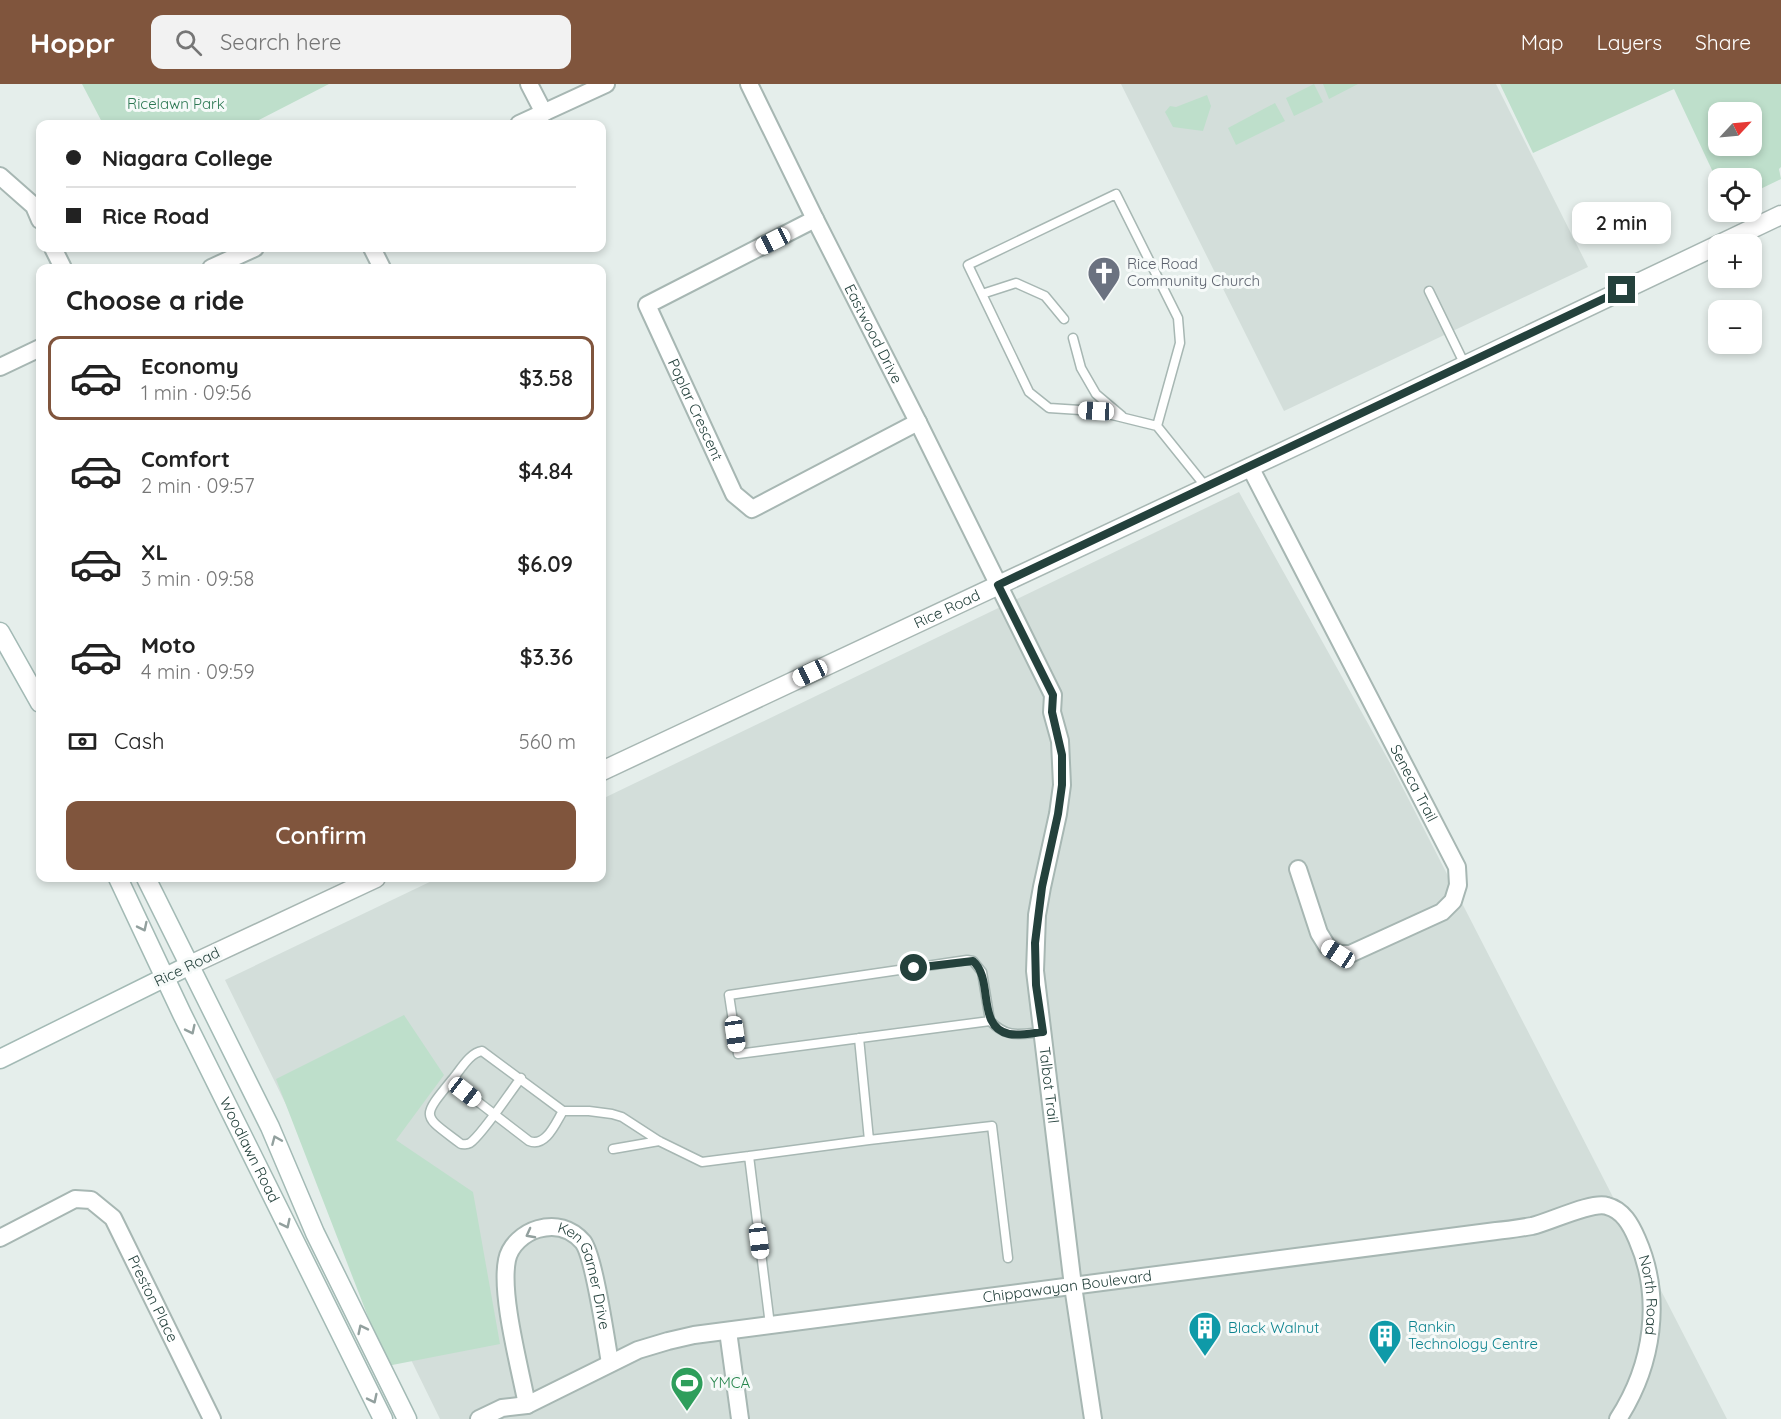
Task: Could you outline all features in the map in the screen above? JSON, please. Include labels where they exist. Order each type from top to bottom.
[{"type":"street","points":[[529,84],[544,113]]},
{"type":"street","points":[[528,120],[606,84]]},
{"type":"street","name":"Eastwood Drive","points":[[749,84],[998,585]]},
{"type":"street","points":[[0,176],[34,206],[36,211]]},
{"type":"street","name":"Rice Road","points":[[606,769],[1781,215]]},
{"type":"street","name":"Poplar Crescent","points":[[815,219],[647,305],[734,494],[752,509],[918,422]]},
{"type":"street","points":[[220,264],[246,252]]},
{"type":"street","points":[[0,367],[36,350]]},
{"type":"street","name":"Seneca Trail","points":[[1250,467],[1456,867],[1458,885],[1453,901],[1442,912],[1366,948],[1350,954],[1338,954],[1327,946],[1319,933],[1299,869]]},
{"type":"street","name":"Talbot Trail","points":[[998,585],[1053,695],[1052,712],[1062,755],[1061,800],[1042,887],[1035,943],[1036,980],[1073,1286],[1093,1419]]},
{"type":"street","points":[[0,632],[36,696]]},
{"type":"street","name":"Woodlawn Road","points":[[120,882],[383,1419]]},
{"type":"street","name":"Woodlawn Road","points":[[148,882],[270,1126],[315,1233],[407,1419]]},
{"type":"street","name":"Rice Road","points":[[0,1059],[190,965],[367,882]]},
{"type":"street","name":"Preston Place","points":[[0,1239],[75,1199],[91,1200],[112,1218],[212,1419]]},
{"type":"street","name":"Chippawayan Boulevard","points":[[479,1419],[502,1408],[528,1405],[638,1350],[668,1341],[770,1325],[1496,1232],[1533,1225],[1600,1205],[1616,1210]]},
{"type":"street","name":"North Road","points":[[1616,1210],[1632,1227],[1644,1256],[1650,1287],[1652,1318],[1648,1349],[1640,1379],[1618,1419]]},
{"type":"street","name":"Ken Garner Drive","points":[[528,1405],[508,1305],[506,1278],[507,1258],[517,1241],[535,1230],[553,1225],[571,1232],[585,1244],[592,1266],[610,1363]]},
{"type":"street","points":[[728,1331],[740,1419]]},
{"type":"street","name":"Chippawayan Boulevard","points":[[517,1419],[528,1405]]},
{"type":"lane","points":[[1157,426],[1180,343],[1178,318],[1116,194],[968,265],[1029,392],[1049,408],[1096,411],[1157,426],[1206,487]]},
{"type":"lane","points":[[982,294],[1016,283],[1045,296],[1064,319]]},
{"type":"lane","points":[[1429,291],[1465,365]]},
{"type":"lane","points":[[1073,338],[1082,368],[1095,394],[1123,417]]},
{"type":"lane","points":[[990,1021],[738,1054],[729,995],[967,960],[973,961],[982,972],[990,1021],[1010,1035],[1043,1032]]},
{"type":"lane","points":[[859,1038],[870,1140]]},
{"type":"lane","points":[[521,1078],[471,1142],[466,1144],[461,1144],[435,1124],[429,1112],[430,1107],[472,1056],[482,1051],[521,1078],[563,1111],[612,1114],[622,1117],[660,1141],[702,1162],[992,1126],[1008,1258]]},
{"type":"lane","points":[[451,1081],[534,1143],[546,1138],[563,1111]]},
{"type":"lane","points":[[613,1149],[660,1141]]},
{"type":"lane","points":[[749,1156],[770,1325]]},
{"type":"shaded area","points":[[1121,84],[1496,84],[1588,267],[1284,411]]},
{"type":"shaded area","points":[[1239,492],[1390,763],[1727,1419],[440,1419],[225,980],[430,882],[606,882],[606,797]]},
{"type":"green space","name":"Ricelawn Park","points":[[82,84],[329,84],[259,120],[101,120]]},
{"type":"green space","points":[[1314,84],[1323,102],[1294,116],[1286,98]]},
{"type":"green space","points":[[1323,84],[1358,84],[1329,99]]},
{"type":"green space","points":[[1500,84],[1781,84],[1781,167],[1779,169],[1781,179],[1762,188],[1762,168],[1711,168],[1674,89],[1533,153]]},
{"type":"green space","points":[[1207,95],[1211,106],[1203,131],[1173,127],[1165,112],[1170,106],[1176,107]]},
{"type":"green space","points":[[1275,103],[1285,121],[1236,145],[1228,128]]},
{"type":"green space","points":[[404,1015],[444,1075],[396,1140],[473,1192],[500,1344],[387,1366],[276,1079]]},
{"type":"place","name":"Rice Road Community Church","points":[[1104,302]]},
{"type":"place","name":"Black Walnut","points":[[1205,1357]]},
{"type":"place","name":"Rankin Technology Centre","points":[[1385,1365]]},
{"type":"place","name":"YMCA","points":[[687,1412]]},
{"type":"route","points":[[914,968],[973,961],[982,972],[990,1021],[1010,1035],[1043,1032],[1036,985],[1035,943],[1042,887],[1061,800],[1062,755],[1052,712],[1053,695],[998,585],[1622,290]]}]
